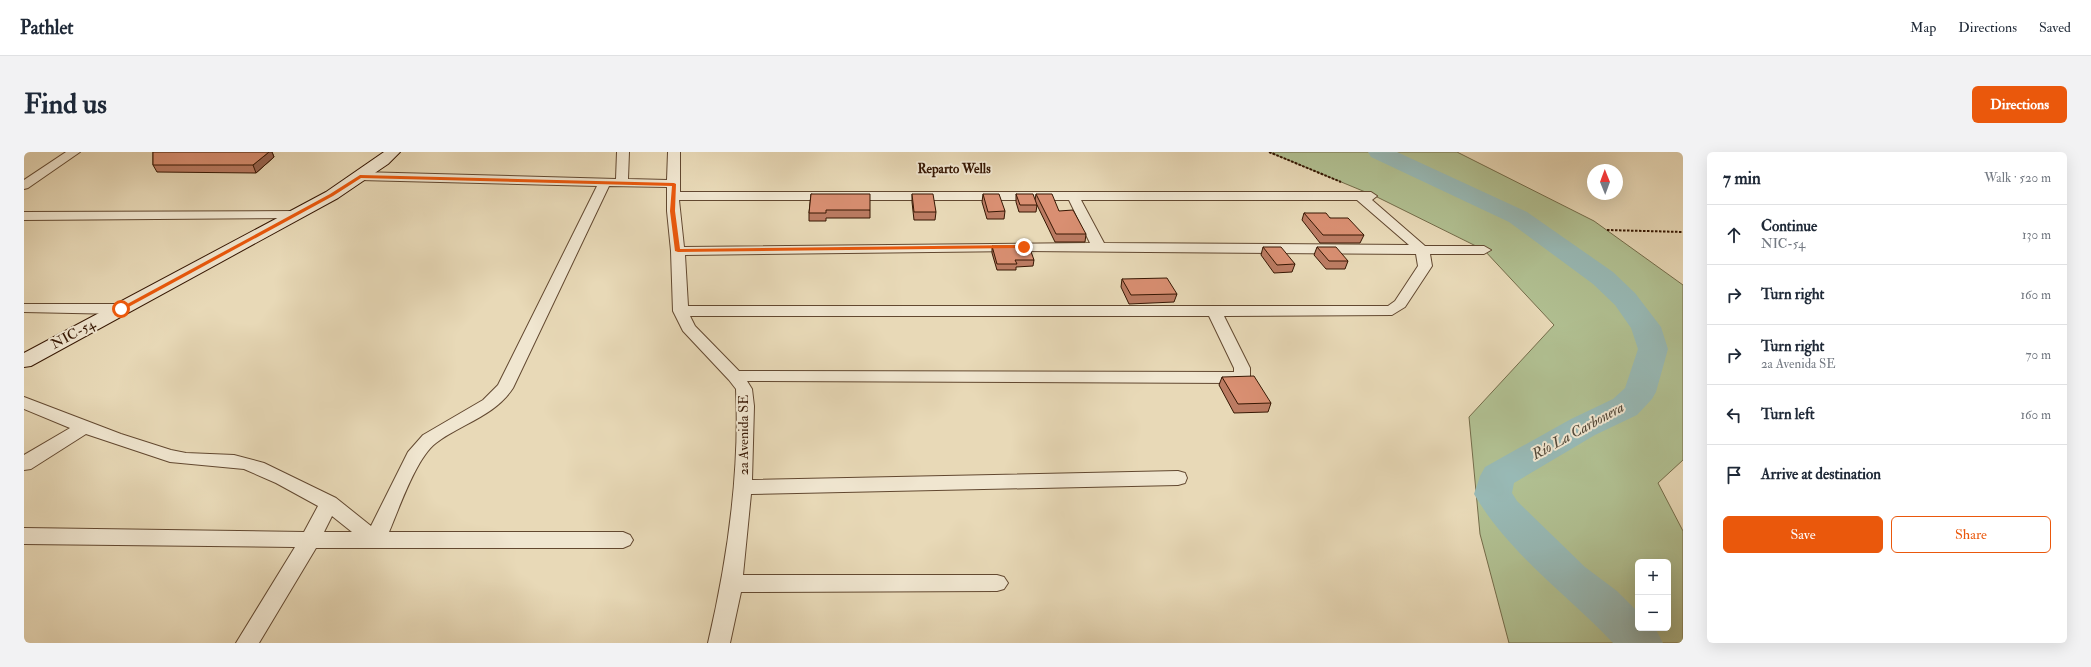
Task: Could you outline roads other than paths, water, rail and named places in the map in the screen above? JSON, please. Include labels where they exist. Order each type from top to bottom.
[{"type":"main road","name":"NIC-54","points":[[24,361],[332,195],[383,161],[392,152]]},
{"type":"street","points":[[24,185],[74,152]]},
{"type":"street","points":[[622,183],[623,152]]},
{"type":"street","name":"2a Avenida SE","points":[[674,152],[673,211],[678,251],[682,311],[688,328],[735,376],[744,389],[745,406],[742,487],[732,584],[719,643]]},
{"type":"street","points":[[360,176],[604,182],[674,190],[1073,196],[1375,196]]},
{"type":"street","points":[[375,540],[414,456],[429,439],[490,404],[505,388],[604,182]]},
{"type":"street","points":[[1073,196],[1100,247]]},
{"type":"street","points":[[682,311],[1392,310],[1400,304],[1425,266],[1425,258],[1422,250],[1360,196]]},
{"type":"street","points":[[24,216],[294,215]]},
{"type":"street","points":[[678,251],[1100,247],[1484,250]]},
{"type":"street","points":[[24,308],[121,309]]},
{"type":"street","points":[[735,376],[1231,378],[1242,376],[1242,368],[1214,311]]},
{"type":"street","points":[[24,403],[84,426],[171,456],[192,460],[234,460],[253,464],[329,503],[375,540]]},
{"type":"street","points":[[24,464],[84,426]]},
{"type":"street","points":[[742,487],[1178,478]]},
{"type":"street","points":[[247,643],[310,540],[329,503]]},
{"type":"street","points":[[24,536],[310,540],[623,540]]},
{"type":"street","points":[[732,584],[997,584]]},
{"type":"waterway","name":"Río La Carbonera","points":[[1379,152],[1518,217],[1603,278],[1625,299],[1646,327],[1653,349],[1640,392],[1625,407],[1583,427],[1498,476],[1493,494],[1504,511],[1571,579],[1602,603],[1641,643]]},
{"type":"district","name":"Reparto Wells","points":[[954,169]]}]
